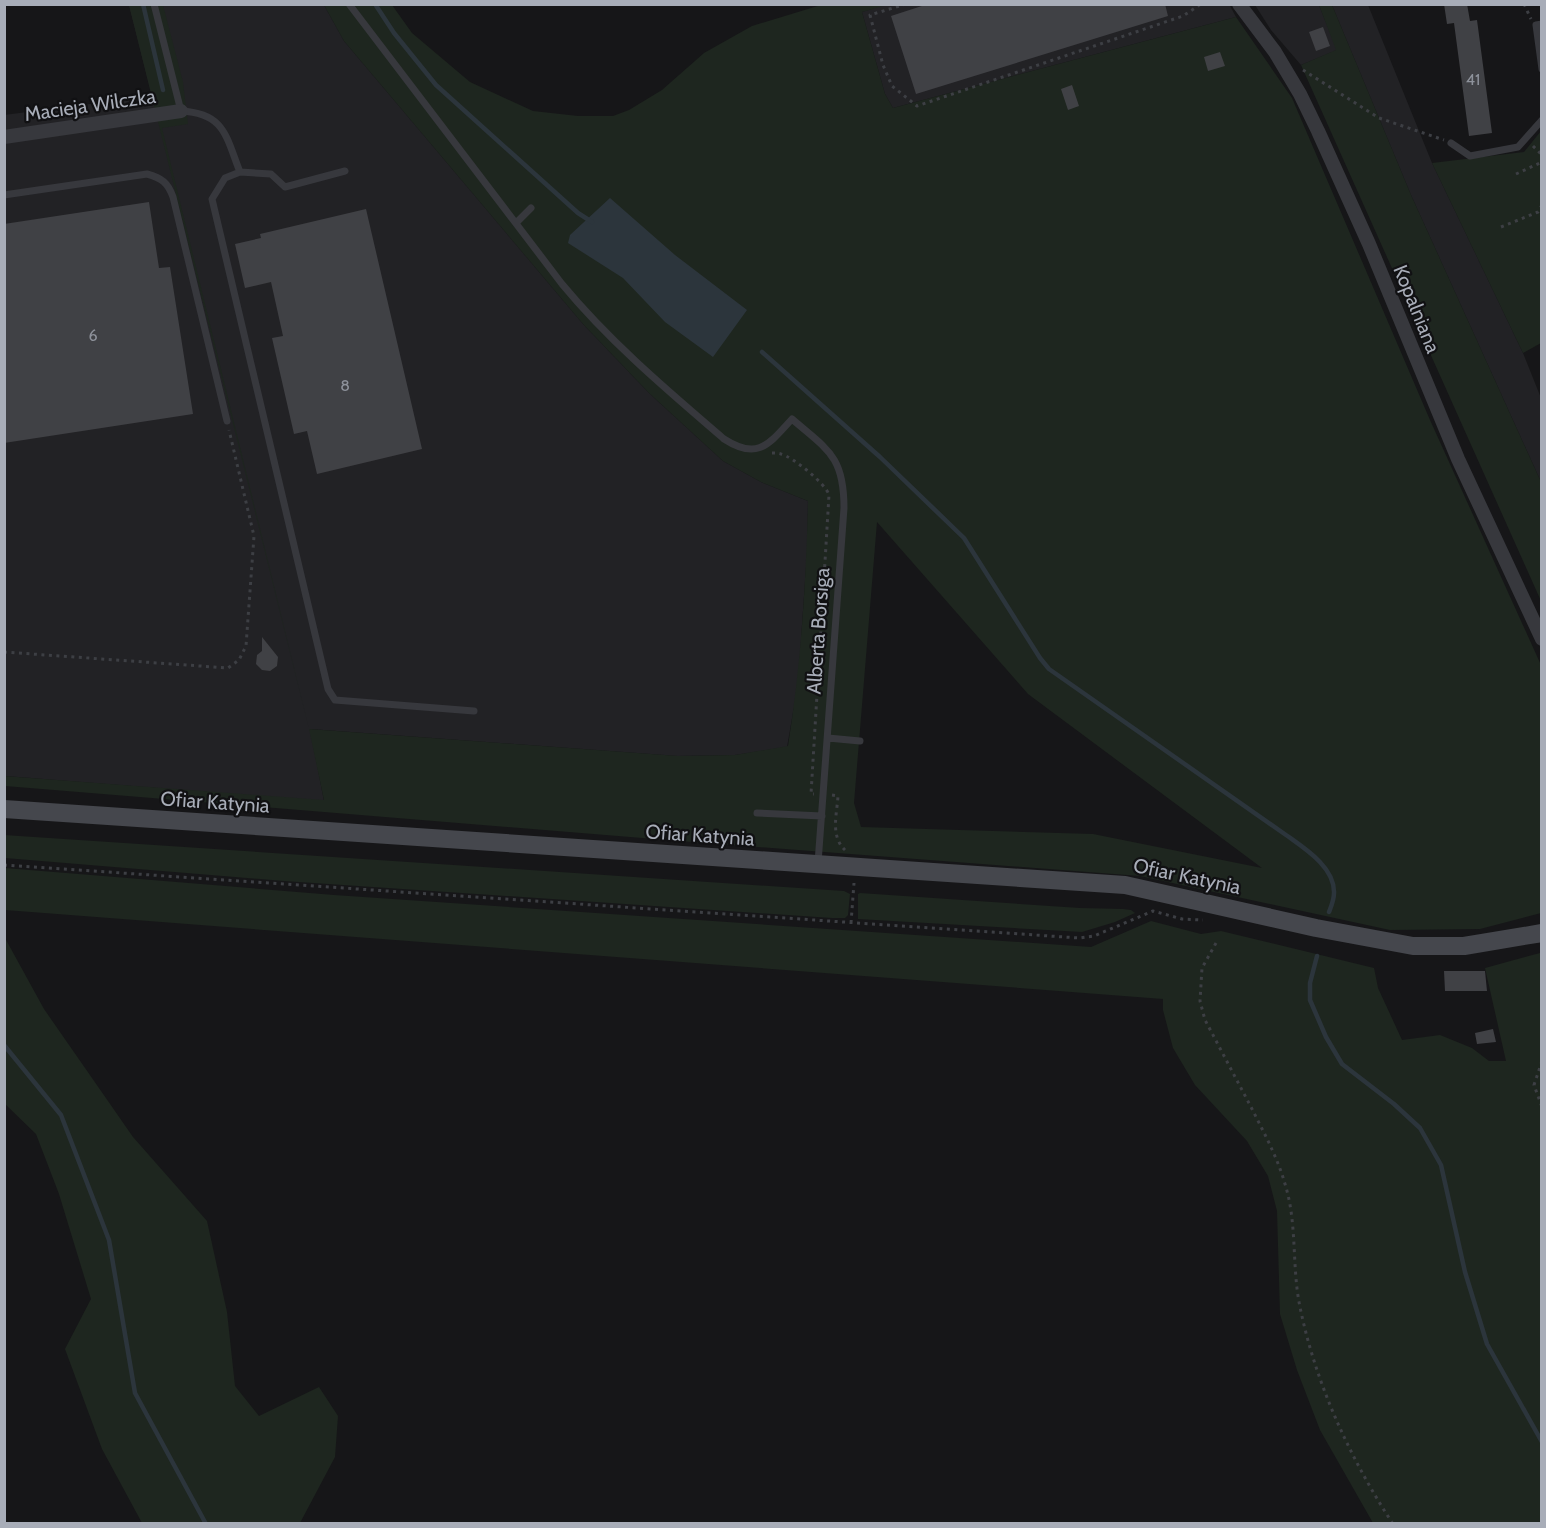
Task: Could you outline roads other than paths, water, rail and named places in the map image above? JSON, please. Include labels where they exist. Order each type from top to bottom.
[{"type":"street","name":"Kopalniana","points":[[1239,4],[1275,52],[1305,104],[1369,244],[1458,459],[1542,639]]},
{"type":"street","name":"Macieja Wilczka","points":[[4,138],[181,111]]},
{"type":"street","name":"Ofiar Katynia","points":[[4,809],[818,866],[1125,885],[1316,928],[1387,942],[1431,947],[1456,946],[1542,933]]},
{"type":"lane","points":[[154,4],[181,111],[195,112],[212,118],[223,130],[240,172]]},
{"type":"lane","points":[[349,4],[516,224],[531,208]]},
{"type":"lane","points":[[1542,24],[1536,25],[1542,69]]},
{"type":"lane","points":[[1451,142],[1470,156],[1518,147],[1542,120]]},
{"type":"lane","points":[[345,171],[285,187],[271,174],[240,172],[225,178],[212,199],[328,689],[335,700],[474,711]]},
{"type":"lane","points":[[4,195],[147,174],[158,177],[168,185],[173,197],[227,422]]},
{"type":"lane","name":"Alberta Borsiga","points":[[516,224],[582,308],[628,356],[724,439],[745,450],[756,450],[772,440],[792,418],[832,455],[842,474],[844,486],[818,866]]},
{"type":"lane","points":[[828,738],[860,741]]},
{"type":"lane","points":[[757,813],[822,816]]},
{"type":"waterway","points":[[143,4],[163,90]]},
{"type":"waterway","points":[[375,4],[394,33],[436,85],[578,213],[592,222]]},
{"type":"waterway","points":[[762,352],[880,457],[964,538],[1049,669],[1317,859],[1333,884],[1334,896],[1329,912]]},
{"type":"waterway","points":[[1317,956],[1310,983],[1310,1000],[1326,1037],[1342,1064],[1394,1104],[1420,1128],[1441,1165],[1465,1272],[1487,1344],[1542,1442]]},
{"type":"waterway","points":[[4,1045],[61,1115],[109,1240],[135,1393],[206,1524]]}]
